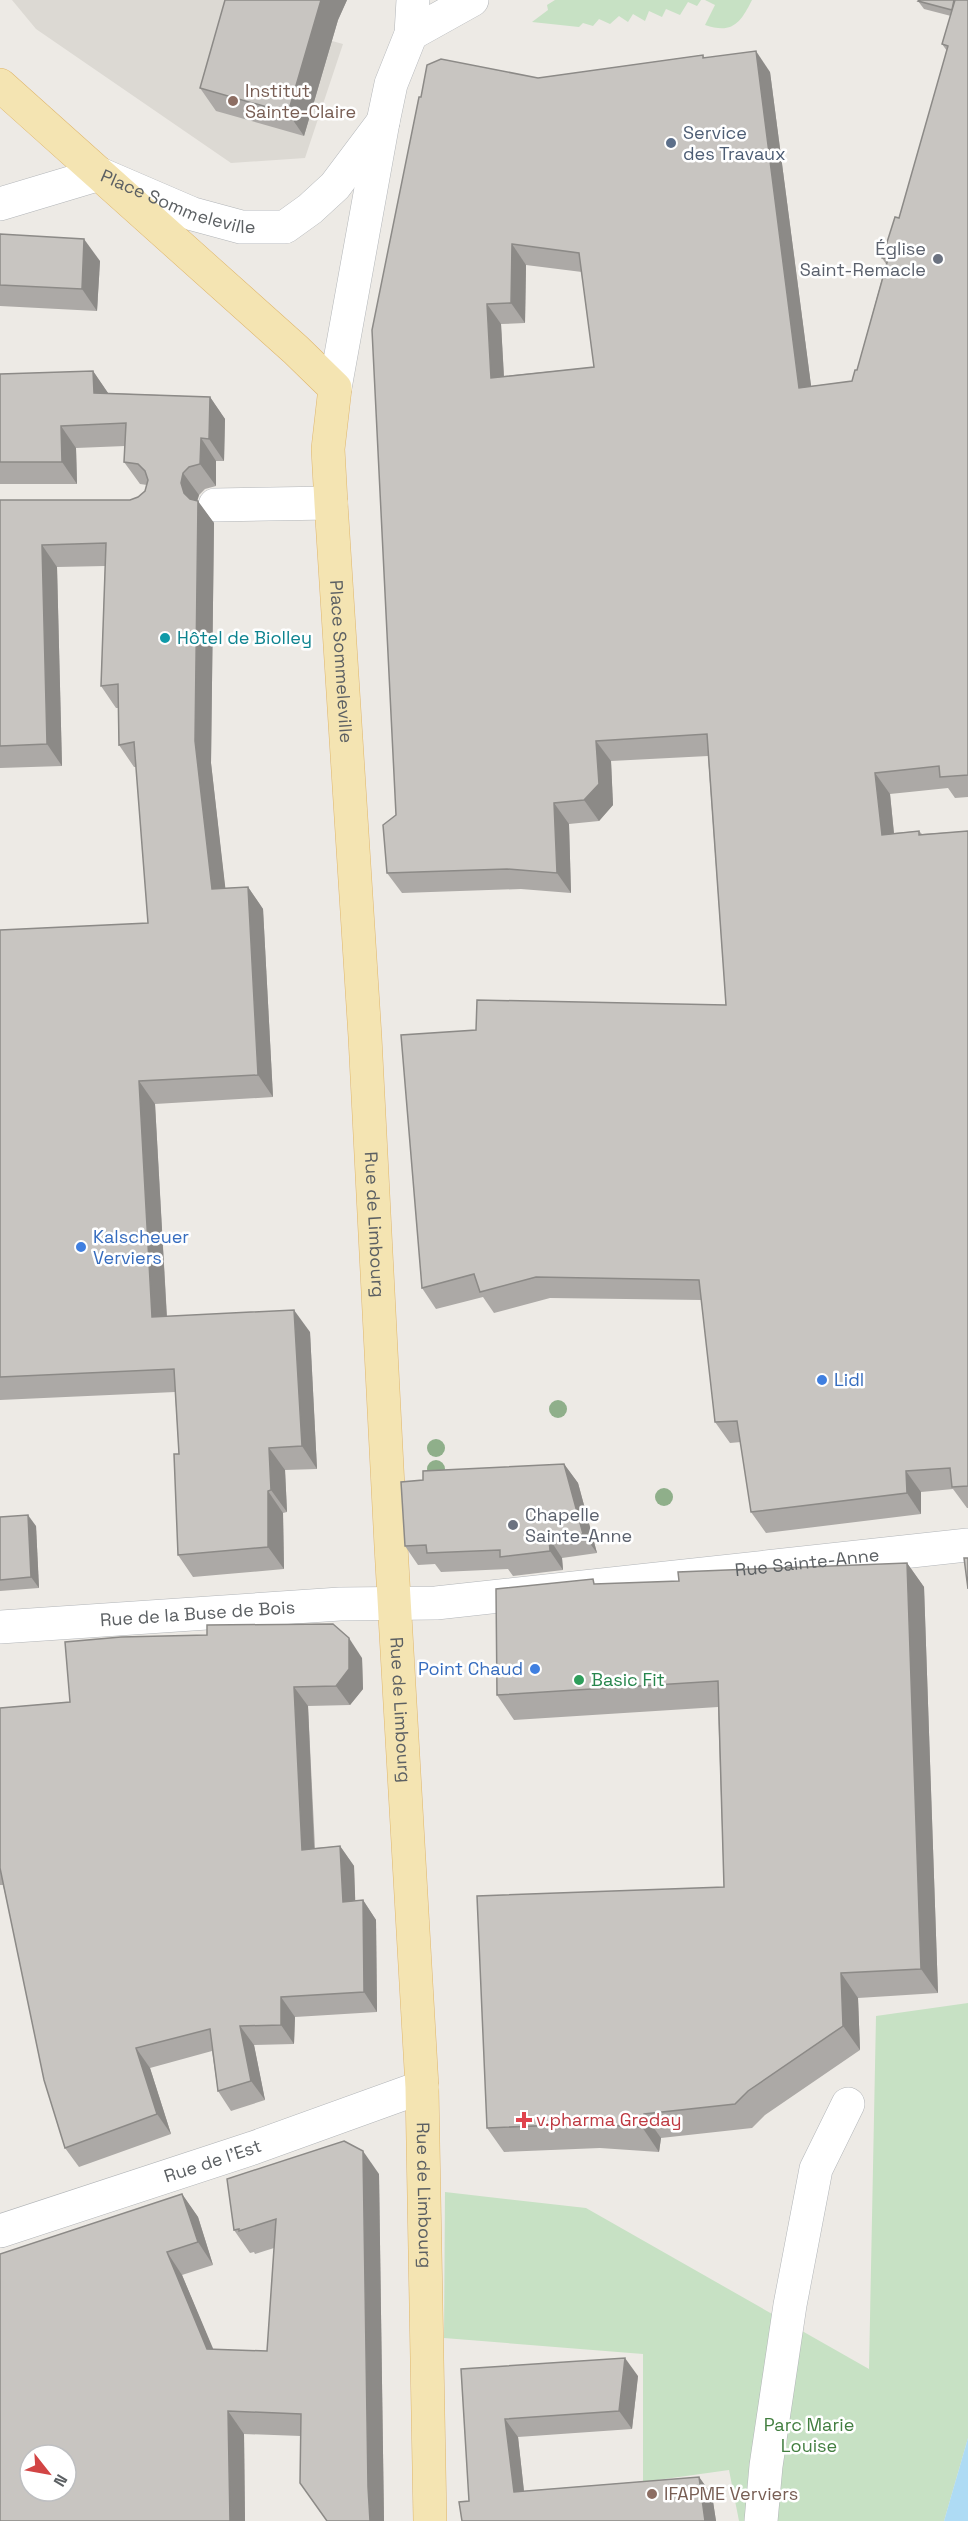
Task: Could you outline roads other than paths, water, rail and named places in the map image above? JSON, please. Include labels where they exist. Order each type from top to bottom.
[{"type":"main road","points":[[0,85],[100,174]]},
{"type":"main road","name":"Place Sommeleville","points":[[100,174],[296,350],[335,388],[328,449],[357,898]]},
{"type":"main road","name":"Rue de Limbourg","points":[[357,898],[422,2087],[430,2521]]},
{"type":"street","name":"Place Sommeleville","points":[[335,388],[383,122],[391,84],[411,34],[413,0]]},
{"type":"street","points":[[411,34],[472,0]]},
{"type":"street","name":"Place Sommeleville","points":[[100,174],[203,216],[241,227],[285,227],[310,209],[335,186],[383,122]]},
{"type":"street","points":[[0,204],[100,174]]},
{"type":"street","points":[[215,505],[331,504]]},
{"type":"street","name":"Rue Sainte-Anne","points":[[394,1602],[436,1603],[968,1545]]},
{"type":"street","name":"Rue de la Buse de Bois","points":[[0,1627],[394,1602]]},
{"type":"street","name":"Rue de l'Est","points":[[0,2231],[253,2148],[422,2087]]},
{"type":"street","points":[[761,2521],[766,2466],[790,2305],[816,2169],[848,2104]]},
{"type":"water","points":[[968,2438],[968,2521],[944,2521]]},
{"type":"place","name":"Institut Sainte-Claire","points":[[233,101]]},
{"type":"place","name":"Service des Travaux","points":[[671,143]]},
{"type":"place","name":"Église Saint-Remacle","points":[[938,259]]},
{"type":"place","name":"Hôtel de Biolley","points":[[165,638]]},
{"type":"place","name":"Kalscheuer Verviers","points":[[81,1247]]},
{"type":"place","name":"Lidl","points":[[822,1380]]},
{"type":"place","name":"Chapelle Sainte-Anne","points":[[513,1525]]},
{"type":"place","name":"Point Chaud","points":[[535,1669]]},
{"type":"place","name":"Basic Fit","points":[[579,1680]]},
{"type":"place","name":"v.pharma Greday","points":[[524,2120]]},
{"type":"place","name":"IFAPME Verviers","points":[[652,2494]]},
{"type":"park label","name":"Parc Marie Louise","points":[[809,2435]]}]
